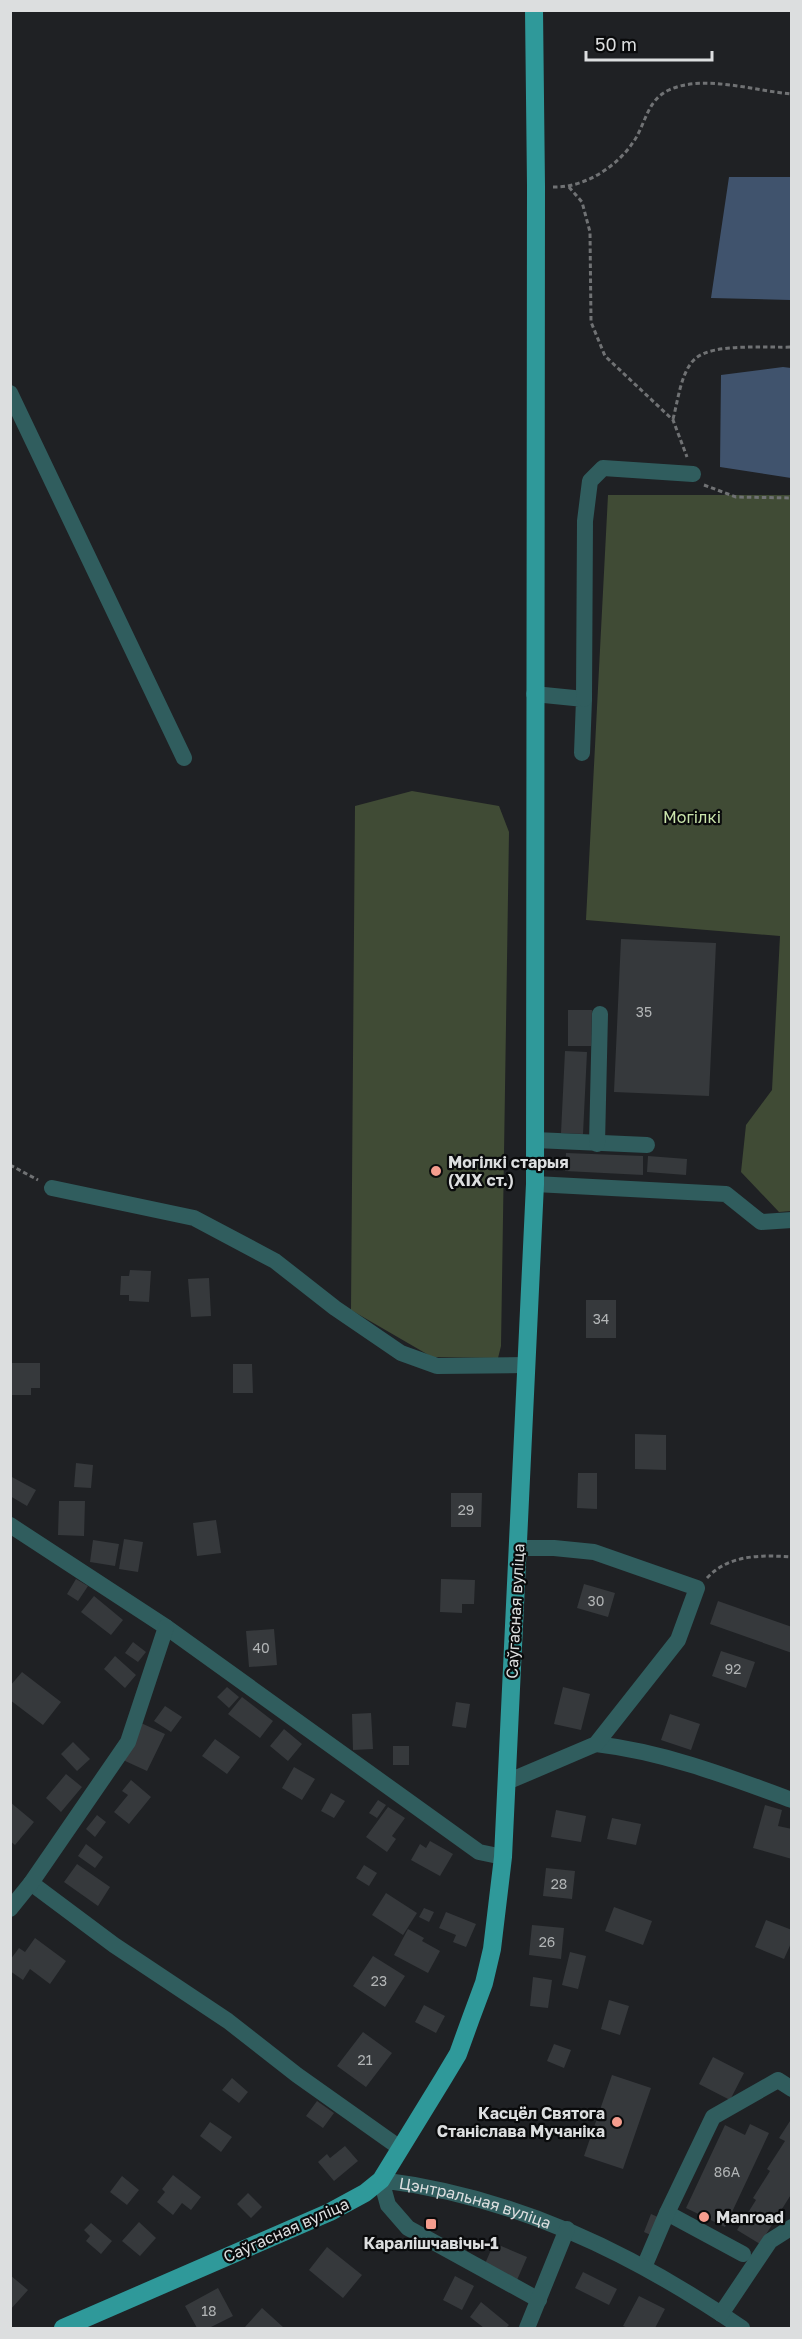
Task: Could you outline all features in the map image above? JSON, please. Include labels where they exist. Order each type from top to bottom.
[{"type":"main road","name":"Саўгасная вуліца","points":[[63,2328],[330,2212],[365,2193],[381,2180],[458,2054],[484,1983],[497,1922],[507,1782],[535,1184],[536,186],[534,10]]},
{"type":"street","points":[[10,393],[184,758]]},
{"type":"street","points":[[582,753],[585,521],[590,481],[603,468],[693,474]]},
{"type":"street","points":[[534,694],[584,699]]},
{"type":"street","points":[[597,1144],[600,1014]]},
{"type":"street","points":[[535,1140],[647,1145]]},
{"type":"street","points":[[535,1184],[726,1194],[761,1222],[792,1220]]},
{"type":"street","points":[[52,1188],[194,1218],[275,1261],[335,1308],[401,1353],[437,1366],[527,1365]]},
{"type":"street","points":[[10,1525],[166,1627],[479,1852],[503,1857]]},
{"type":"street","points":[[507,1782],[596,1744],[678,1640],[697,1588],[594,1552],[554,1548],[518,1548]]},
{"type":"street","points":[[10,1909],[31,1883],[128,1742],[166,1627]]},
{"type":"street","points":[[596,1744],[629,1748],[702,1767],[792,1800]]},
{"type":"street","points":[[31,1883],[114,1945],[228,2020],[297,2075],[400,2148]]},
{"type":"street","points":[[644,2267],[713,2117],[778,2080],[792,2088]]},
{"type":"street","points":[[381,2180],[388,2205],[408,2228],[539,2300]]},
{"type":"street","name":"Цэнтральная вуліца","points":[[381,2180],[421,2185],[472,2197],[567,2229],[644,2267],[742,2328]]},
{"type":"street","points":[[667,2213],[743,2254]]},
{"type":"street","points":[[721,2314],[770,2241],[792,2227]]},
{"type":"street","name":"Цэнтральная вуліца","points":[[527,2328],[567,2229]]},
{"type":"path","points":[[536,186],[569,188],[597,175],[624,154],[634,140],[654,100],[670,89],[699,82],[792,94]]},
{"type":"path","points":[[569,188],[582,202],[590,232],[591,322],[605,356],[673,420],[693,474],[707,488],[736,497],[792,498]]},
{"type":"path","points":[[673,420],[685,375],[694,359],[711,350],[792,347]]},
{"type":"path","points":[[10,1165],[52,1188]]},
{"type":"path","points":[[697,1588],[714,1570],[732,1561],[758,1555],[792,1557]]},
{"type":"green space","name":"Могілкі","points":[[608,495],[791,495],[791,1211],[779,1212],[741,1172],[746,1125],[772,1090],[780,936],[586,920]]},
{"type":"green space","points":[[412,791],[499,806],[509,832],[501,1346],[498,1358],[432,1357],[351,1310],[355,806]]},
{"type":"water","points":[[729,177],[791,177],[791,300],[711,298]]},
{"type":"water","points":[[791,368],[791,478],[720,467],[721,375]]},
{"type":"building","points":[[621,939],[716,943],[709,1096],[614,1092]]},
{"type":"building","points":[[568,1010],[592,1010],[591,1046],[568,1046]]},
{"type":"building","points":[[565,1051],[587,1052],[583,1134],[561,1133]]},
{"type":"building","points":[[566,1153],[643,1156],[643,1175],[565,1171]]},
{"type":"building","points":[[648,1156],[687,1159],[686,1175],[647,1172]]},
{"type":"building","points":[[130,1270],[151,1271],[149,1302],[129,1301],[129,1295],[120,1295],[121,1276],[129,1276]]},
{"type":"building","points":[[209,1278],[211,1316],[191,1317],[188,1279]]},
{"type":"building","points":[[586,1300],[616,1300],[616,1338],[586,1338]]},
{"type":"building","points":[[10,1363],[40,1363],[40,1388],[31,1388],[31,1395],[10,1395]]},
{"type":"building","points":[[233,1364],[252,1364],[253,1393],[233,1393]]},
{"type":"building","points":[[635,1434],[666,1435],[666,1470],[635,1469]]},
{"type":"building","points":[[76,1463],[93,1465],[91,1488],[74,1487]]},
{"type":"building","points":[[578,1473],[597,1473],[597,1509],[577,1508]]},
{"type":"building","points":[[10,1476],[36,1490],[27,1506],[10,1496]]},
{"type":"building","points":[[451,1493],[482,1493],[481,1527],[451,1527]]},
{"type":"building","points":[[59,1501],[85,1501],[84,1536],[58,1535]]},
{"type":"building","points":[[216,1520],[221,1553],[197,1556],[193,1523]]},
{"type":"building","points":[[124,1539],[143,1542],[138,1572],[119,1569]]},
{"type":"building","points":[[93,1540],[119,1544],[115,1566],[90,1562]]},
{"type":"building","points":[[76,1579],[88,1586],[78,1601],[67,1594]]},
{"type":"building","points":[[441,1579],[475,1580],[474,1604],[462,1604],[462,1613],[440,1612]]},
{"type":"building","points":[[584,1584],[615,1593],[608,1617],[577,1608]]},
{"type":"building","points":[[94,1596],[123,1620],[111,1635],[81,1612]]},
{"type":"building","points":[[718,1601],[792,1627],[792,1653],[710,1624]]},
{"type":"building","points":[[274,1629],[277,1665],[249,1667],[246,1631]]},
{"type":"building","points":[[133,1642],[146,1652],[138,1662],[125,1653]]},
{"type":"building","points":[[721,1651],[755,1662],[746,1688],[712,1676]]},
{"type":"building","points":[[115,1656],[136,1675],[125,1688],[104,1669]]},
{"type":"building","points":[[22,1672],[61,1702],[43,1725],[10,1700],[10,1686]]},
{"type":"building","points":[[227,1687],[239,1697],[229,1708],[217,1697]]},
{"type":"building","points":[[563,1687],[590,1694],[581,1730],[554,1724]]},
{"type":"building","points":[[242,1697],[273,1721],[260,1738],[228,1714]]},
{"type":"building","points":[[456,1702],[470,1704],[466,1728],[452,1726]]},
{"type":"building","points":[[165,1706],[182,1717],[171,1732],[154,1721]]},
{"type":"building","points":[[371,1713],[373,1749],[353,1750],[352,1714]]},
{"type":"building","points":[[670,1714],[700,1724],[691,1750],[661,1740]]},
{"type":"building","points":[[141,1723],[165,1734],[147,1771],[123,1760]]},
{"type":"building","points":[[284,1729],[302,1744],[288,1761],[270,1746]]},
{"type":"building","points":[[215,1739],[240,1757],[227,1774],[202,1756]]},
{"type":"building","points":[[73,1742],[90,1759],[77,1771],[61,1754]]},
{"type":"building","points":[[393,1746],[409,1746],[409,1765],[393,1765]]},
{"type":"building","points":[[294,1767],[315,1779],[302,1800],[282,1788]]},
{"type":"building","points":[[66,1774],[82,1787],[61,1812],[46,1798]]},
{"type":"building","points":[[131,1780],[151,1797],[129,1824],[114,1812],[128,1795],[122,1791]]},
{"type":"building","points":[[331,1793],[345,1801],[334,1818],[321,1811]]},
{"type":"building","points":[[378,1800],[386,1805],[377,1818],[369,1813]]},
{"type":"building","points":[[10,1802],[34,1822],[15,1845],[10,1841]]},
{"type":"building","points":[[765,1805],[782,1810],[778,1826],[792,1829],[792,1859],[753,1848]]},
{"type":"building","points":[[388,1807],[405,1818],[392,1836],[396,1839],[387,1852],[366,1837]]},
{"type":"building","points":[[556,1810],[586,1816],[581,1842],[551,1837]]},
{"type":"building","points":[[97,1815],[106,1822],[95,1837],[86,1829]]},
{"type":"building","points":[[612,1818],[641,1824],[636,1845],[607,1839]]},
{"type":"building","points":[[430,1841],[453,1854],[440,1876],[411,1860],[420,1844],[426,1848]]},
{"type":"building","points":[[86,1844],[103,1857],[95,1868],[78,1856]]},
{"type":"building","points":[[77,1864],[110,1887],[98,1906],[64,1882]]},
{"type":"building","points":[[364,1865],[377,1873],[369,1886],[356,1878]]},
{"type":"building","points":[[546,1868],[575,1871],[572,1899],[543,1896]]},
{"type":"building","points":[[386,1893],[417,1913],[403,1935],[372,1915]]},
{"type":"building","points":[[614,1907],[652,1921],[643,1945],[605,1931]]},
{"type":"building","points":[[424,1908],[434,1912],[429,1922],[419,1917]]},
{"type":"building","points":[[446,1912],[476,1924],[466,1947],[453,1942],[456,1935],[439,1928]]},
{"type":"building","points":[[766,1920],[792,1930],[792,1941],[784,1959],[755,1947]]},
{"type":"building","points":[[532,1925],[564,1928],[561,1959],[529,1955]]},
{"type":"building","points":[[408,1929],[424,1938],[422,1941],[440,1951],[428,1973],[394,1955]]},
{"type":"building","points":[[35,1938],[66,1961],[50,1984],[30,1969],[23,1980],[10,1971],[10,1960],[19,1948],[25,1952]]},
{"type":"building","points":[[570,1952],[586,1956],[578,1989],[562,1985]]},
{"type":"building","points":[[373,1956],[405,1976],[385,2007],[353,1986]]},
{"type":"building","points":[[533,1977],[552,1980],[548,2008],[530,2006]]},
{"type":"building","points":[[609,2000],[629,2006],[620,2035],[601,2029]]},
{"type":"building","points":[[424,2005],[445,2016],[436,2033],[415,2022]]},
{"type":"building","points":[[363,2032],[392,2053],[366,2087],[337,2066]]},
{"type":"building","points":[[554,2044],[571,2050],[564,2068],[547,2061]]},
{"type":"building","points":[[713,2057],[744,2073],[730,2100],[699,2084]]},
{"type":"building","name":"Касцёл Святога Станіслава Мучаніка","points":[[612,2075],[651,2088],[623,2169],[584,2156]]},
{"type":"building","points":[[232,2078],[248,2092],[239,2103],[222,2090]]},
{"type":"building","points":[[317,2101],[334,2113],[323,2128],[306,2116]]},
{"type":"building","points":[[792,2118],[792,2193],[760,2244],[737,2230],[756,2200],[753,2198],[770,2171],[767,2169],[785,2141],[779,2138]]},
{"type":"building","points":[[210,2122],[232,2137],[221,2152],[200,2136]]},
{"type":"building","points":[[750,2124],[769,2133],[725,2227],[686,2208],[725,2125],[745,2135]]},
{"type":"building","points":[[345,2146],[358,2161],[334,2181],[318,2162],[327,2154],[330,2158]]},
{"type":"building","points":[[173,2175],[201,2197],[191,2210],[182,2203],[173,2215],[157,2202],[165,2192],[162,2189]]},
{"type":"building","points":[[122,2176],[139,2190],[127,2205],[110,2192]]},
{"type":"building","points":[[248,2193],[262,2207],[251,2218],[237,2204]]},
{"type":"building","points":[[651,2214],[660,2218],[653,2236],[644,2232]]},
{"type":"building","points":[[139,2222],[156,2238],[140,2256],[122,2241]]},
{"type":"building","points":[[91,2223],[112,2241],[101,2254],[86,2241],[90,2236],[84,2230]]},
{"type":"building","points":[[494,2243],[527,2257],[517,2280],[484,2266]]},
{"type":"building","points":[[327,2247],[362,2275],[343,2298],[309,2270]]},
{"type":"building","points":[[583,2272],[617,2289],[609,2305],[575,2288]]},
{"type":"building","points":[[10,2275],[28,2290],[10,2310]]},
{"type":"building","points":[[455,2276],[474,2286],[462,2310],[443,2300]]},
{"type":"building","points":[[218,2288],[233,2316],[209,2328],[197,2328],[185,2306]]},
{"type":"building","points":[[639,2296],[665,2309],[655,2328],[623,2326]]},
{"type":"building","points":[[481,2302],[509,2325],[506,2328],[484,2328],[470,2317]]},
{"type":"building","points":[[262,2308],[283,2327],[245,2327]]},
{"type":"place","name":"Могілкі старыя (XIX ст.)","points":[[436,1171]]},
{"type":"place","name":"Касцёл Святога Станіслава Мучаніка","points":[[617,2122]]},
{"type":"place","name":"Manroad","points":[[704,2217]]},
{"type":"place","name":"Каралішчавічы-1","points":[[431,2224]]}]
